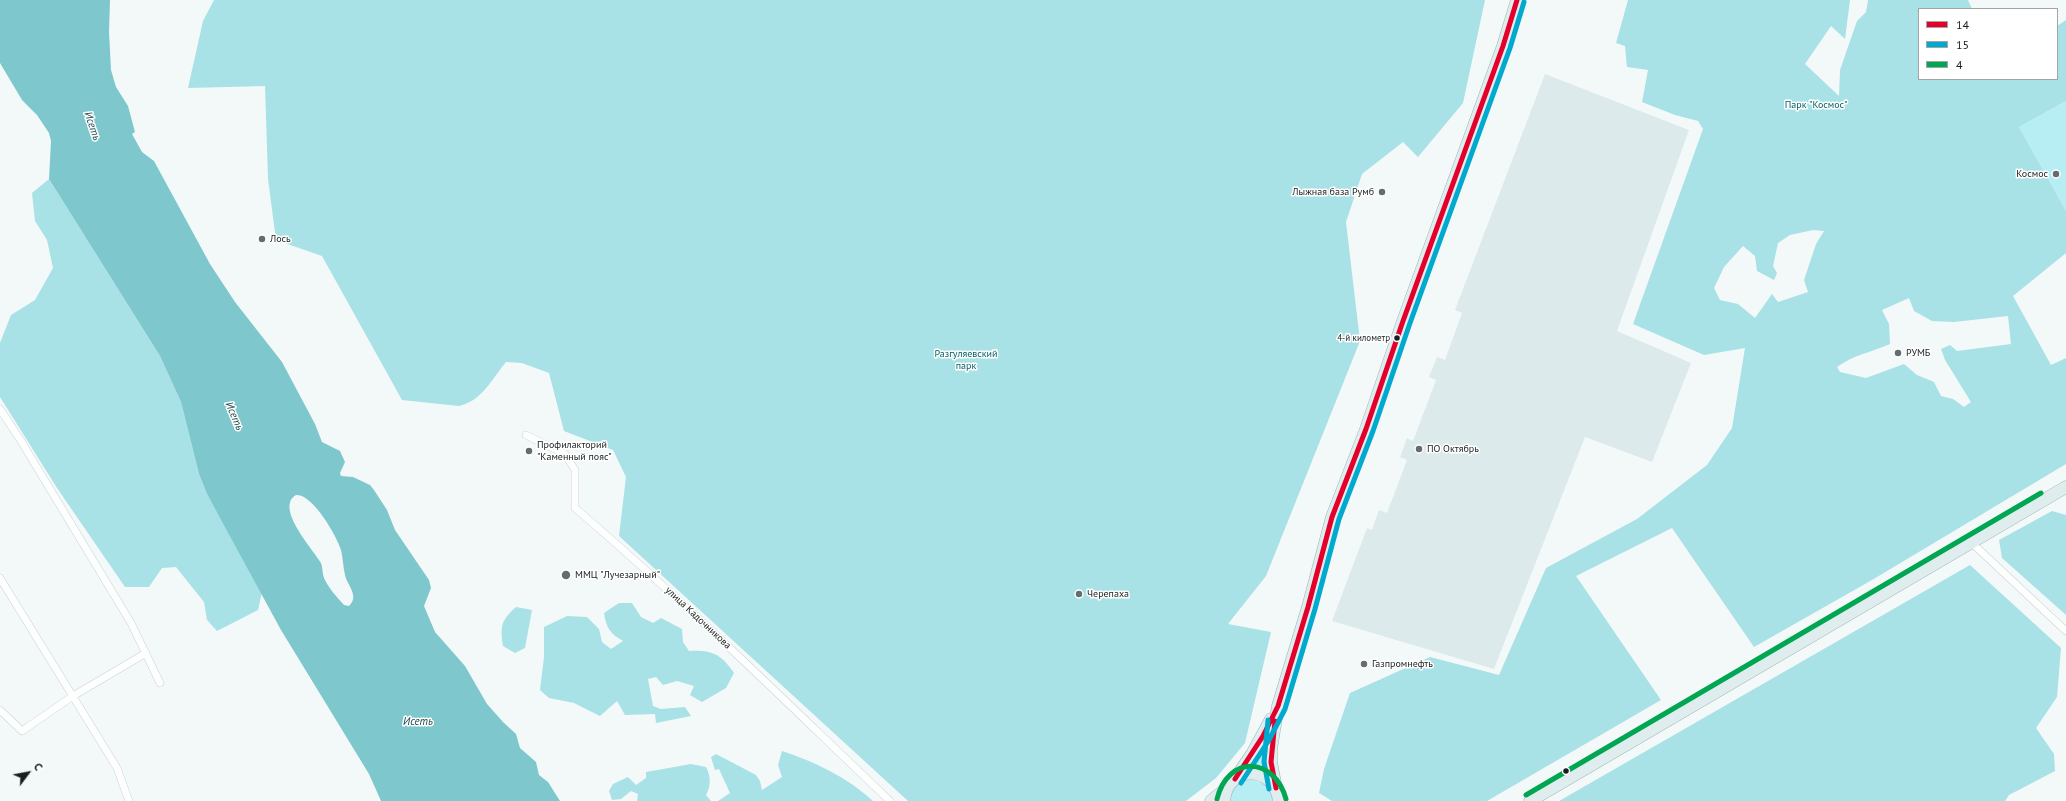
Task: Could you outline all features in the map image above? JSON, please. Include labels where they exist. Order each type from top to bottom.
[{"type":"main road","points":[[1279,796],[1271,762],[1271,749],[1278,706],[1308,608],[1332,517],[1366,429],[1403,321],[1503,46],[1517,0]]},
{"type":"main road","points":[[1530,801],[2066,487]]},
{"type":"main road","points":[[1211,801],[1227,788],[1235,778],[1263,736],[1278,706]]},
{"type":"main road","points":[[1235,778],[1241,775],[1254,774],[1267,778],[1279,796]]},
{"type":"main road","points":[[1224,801],[1227,788]]},
{"type":"street","points":[[0,409],[21,441],[131,623],[160,683]]},
{"type":"street","name":"улица Кадочникова","points":[[526,435],[565,454],[575,470],[575,508],[715,633],[890,801]]},
{"type":"street","points":[[1972,543],[2066,631]]},
{"type":"street","points":[[0,578],[117,768],[128,801]]},
{"type":"street","points":[[0,710],[22,731],[73,696],[146,653]]},
{"type":"shaded area","points":[[1545,74],[1689,130],[1617,331],[1691,363],[1652,462],[1585,437],[1494,669],[1332,621],[1367,528],[1372,530],[1379,510],[1387,513],[1407,460],[1400,457],[1407,438],[1413,441],[1436,380],[1429,377],[1437,357],[1445,360],[1462,313],[1455,310]]},
{"type":"shaded area","name":"Космос","points":[[2066,101],[2066,211],[2019,127]]},
{"type":"shaded area","points":[[1265,746],[1264,754],[1266,770],[1252,766]]},
{"type":"shaded area","points":[[1248,779],[1258,781],[1265,785],[1270,791],[1273,801],[1230,801],[1235,787],[1240,782]]},
{"type":"green space","name":"Разгуляевский парк","points":[[214,0],[1485,0],[1463,103],[1418,157],[1403,142],[1362,174],[1346,222],[1360,341],[1266,576],[1228,624],[1271,632],[1245,743],[1216,778],[1186,801],[908,801],[619,536],[626,477],[613,450],[564,431],[549,373],[522,363],[506,362],[480,394],[467,403],[459,406],[402,400],[322,256],[276,240],[268,179],[265,86],[188,88],[203,21]]},
{"type":"green space","name":"Парк \"Космос\"","points":[[1628,0],[1850,0],[1845,39],[1831,26],[1805,64],[1839,96],[1840,70],[1857,21],[1866,12],[1868,0],[1968,0],[1972,8],[1918,8],[1918,80],[2058,80],[2058,25],[2066,20],[2066,101],[2019,127],[2066,211],[2066,253],[2013,296],[2051,365],[2066,358],[2066,464],[1872,580],[1754,647],[1672,528],[1576,576],[1661,700],[1487,801],[1332,801],[1319,793],[1324,769],[1350,693],[1430,657],[1499,675],[1546,568],[1637,519],[1707,465],[1732,428],[1745,348],[1704,355],[1633,324],[1703,129],[1698,121],[1675,115],[1642,102],[1648,70],[1627,67],[1625,46],[1616,43]],"holes":[[[1813,230],[1824,231],[1816,244],[1804,280],[1808,292],[1778,302],[1772,294],[1755,318],[1738,304],[1720,300],[1714,288],[1724,267],[1743,246],[1755,256],[1757,271],[1774,280],[1777,273],[1773,266],[1778,243],[1790,235]],[[1909,298],[1914,311],[1932,321],[1954,322],[2008,316],[2011,344],[1957,351],[1950,345],[1941,349],[1945,360],[1971,402],[1964,407],[1953,399],[1941,396],[1934,382],[1917,375],[1904,364],[1866,378],[1840,372],[1837,367],[1856,357],[1890,344],[1889,324],[1882,310]]]},
{"type":"green space","points":[[49,179],[160,356],[181,402],[199,474],[207,494],[262,592],[258,610],[217,631],[207,620],[204,602],[176,567],[162,568],[149,587],[125,587],[57,488],[0,397],[0,343],[11,315],[35,300],[53,268],[47,240],[35,221],[32,193]]},
{"type":"green space","points":[[2052,511],[2066,515],[2066,615],[2002,558],[1999,540]]},
{"type":"green space","points":[[1970,565],[2061,648],[2057,697],[2036,728],[2054,754],[2055,771],[2009,795],[2005,801],[1559,801]]},
{"type":"green space","points":[[619,603],[632,603],[641,617],[653,623],[661,618],[682,629],[683,642],[689,651],[704,651],[720,657],[734,673],[726,688],[702,702],[690,695],[694,686],[677,681],[663,685],[656,677],[648,679],[653,706],[661,709],[685,707],[691,716],[656,723],[655,714],[625,715],[617,701],[600,716],[574,703],[549,698],[540,690],[544,657],[544,627],[567,616],[587,617],[599,629],[602,642],[611,649],[623,641],[609,630],[604,613]]},
{"type":"green space","points":[[516,607],[532,610],[525,648],[515,653],[503,646],[502,629],[507,616]]},
{"type":"green space","points":[[782,751],[830,771],[863,792],[873,801],[718,801],[730,793],[719,769],[715,770],[711,757],[716,754],[756,775],[760,781],[762,790],[782,777],[778,765]]},
{"type":"green space","points":[[691,764],[706,767],[710,781],[706,795],[711,801],[637,801],[638,794],[631,791],[621,799],[612,800],[609,791],[613,784],[628,777],[636,785],[646,778],[646,772]]},
{"type":"water","name":"Исеть","points":[[0,0],[110,0],[109,32],[111,70],[116,87],[128,106],[135,132],[132,134],[142,152],[154,161],[210,264],[235,302],[282,362],[315,424],[322,442],[340,451],[345,462],[340,473],[341,476],[353,477],[370,485],[387,510],[395,530],[429,580],[431,588],[424,606],[435,632],[465,666],[487,704],[516,734],[520,748],[536,762],[539,775],[548,782],[560,801],[381,801],[369,774],[281,630],[207,494],[199,474],[181,402],[160,356],[49,179],[51,141],[49,133],[37,115],[22,100],[0,63]],"holes":[[[296,495],[302,496],[309,501],[323,516],[339,544],[346,579],[353,594],[352,602],[349,606],[344,605],[328,586],[323,576],[321,563],[292,519],[290,501]]]},
{"type":"transit line","name":"14","points":[[1235,779],[1263,736],[1278,706],[1308,607],[1332,517],[1366,429],[1403,321],[1503,46],[1517,0]]},
{"type":"transit line","name":"15","points":[[1241,783],[1269,740],[1285,709],[1315,609],[1339,519],[1373,431],[1410,323],[1510,48],[1524,2]]},
{"type":"transit line","name":"4","points":[[1526,795],[2041,493]]},
{"type":"transit line","name":"15","points":[[1268,720],[1264,762],[1269,789]]},
{"type":"transit line","name":"14","points":[[1275,721],[1271,762],[1276,788]]},
{"type":"transit line","name":"4","points":[[1217,799],[1223,785],[1231,774],[1241,768],[1251,766],[1262,769],[1272,775],[1280,785],[1286,799]]},
{"type":"place","name":"Космос","points":[[2056,174]]},
{"type":"place","name":"Лыжная база Румб","points":[[1382,192]]},
{"type":"place","name":"Лось","points":[[262,239]]},
{"type":"place","name":"4-й километр","points":[[1397,338]]},
{"type":"place","name":"РУМБ","points":[[1898,353]]},
{"type":"place","name":"ПО Октябрь","points":[[1419,449]]},
{"type":"place","name":"Профилакторий \"Каменный пояс\"","points":[[529,451]]},
{"type":"place","name":"ММЦ \"Лучезарный\"","points":[[566,575]]},
{"type":"place","name":"Черепаха","points":[[1079,594]]},
{"type":"place","name":"Газпромнефть","points":[[1364,664]]}]
